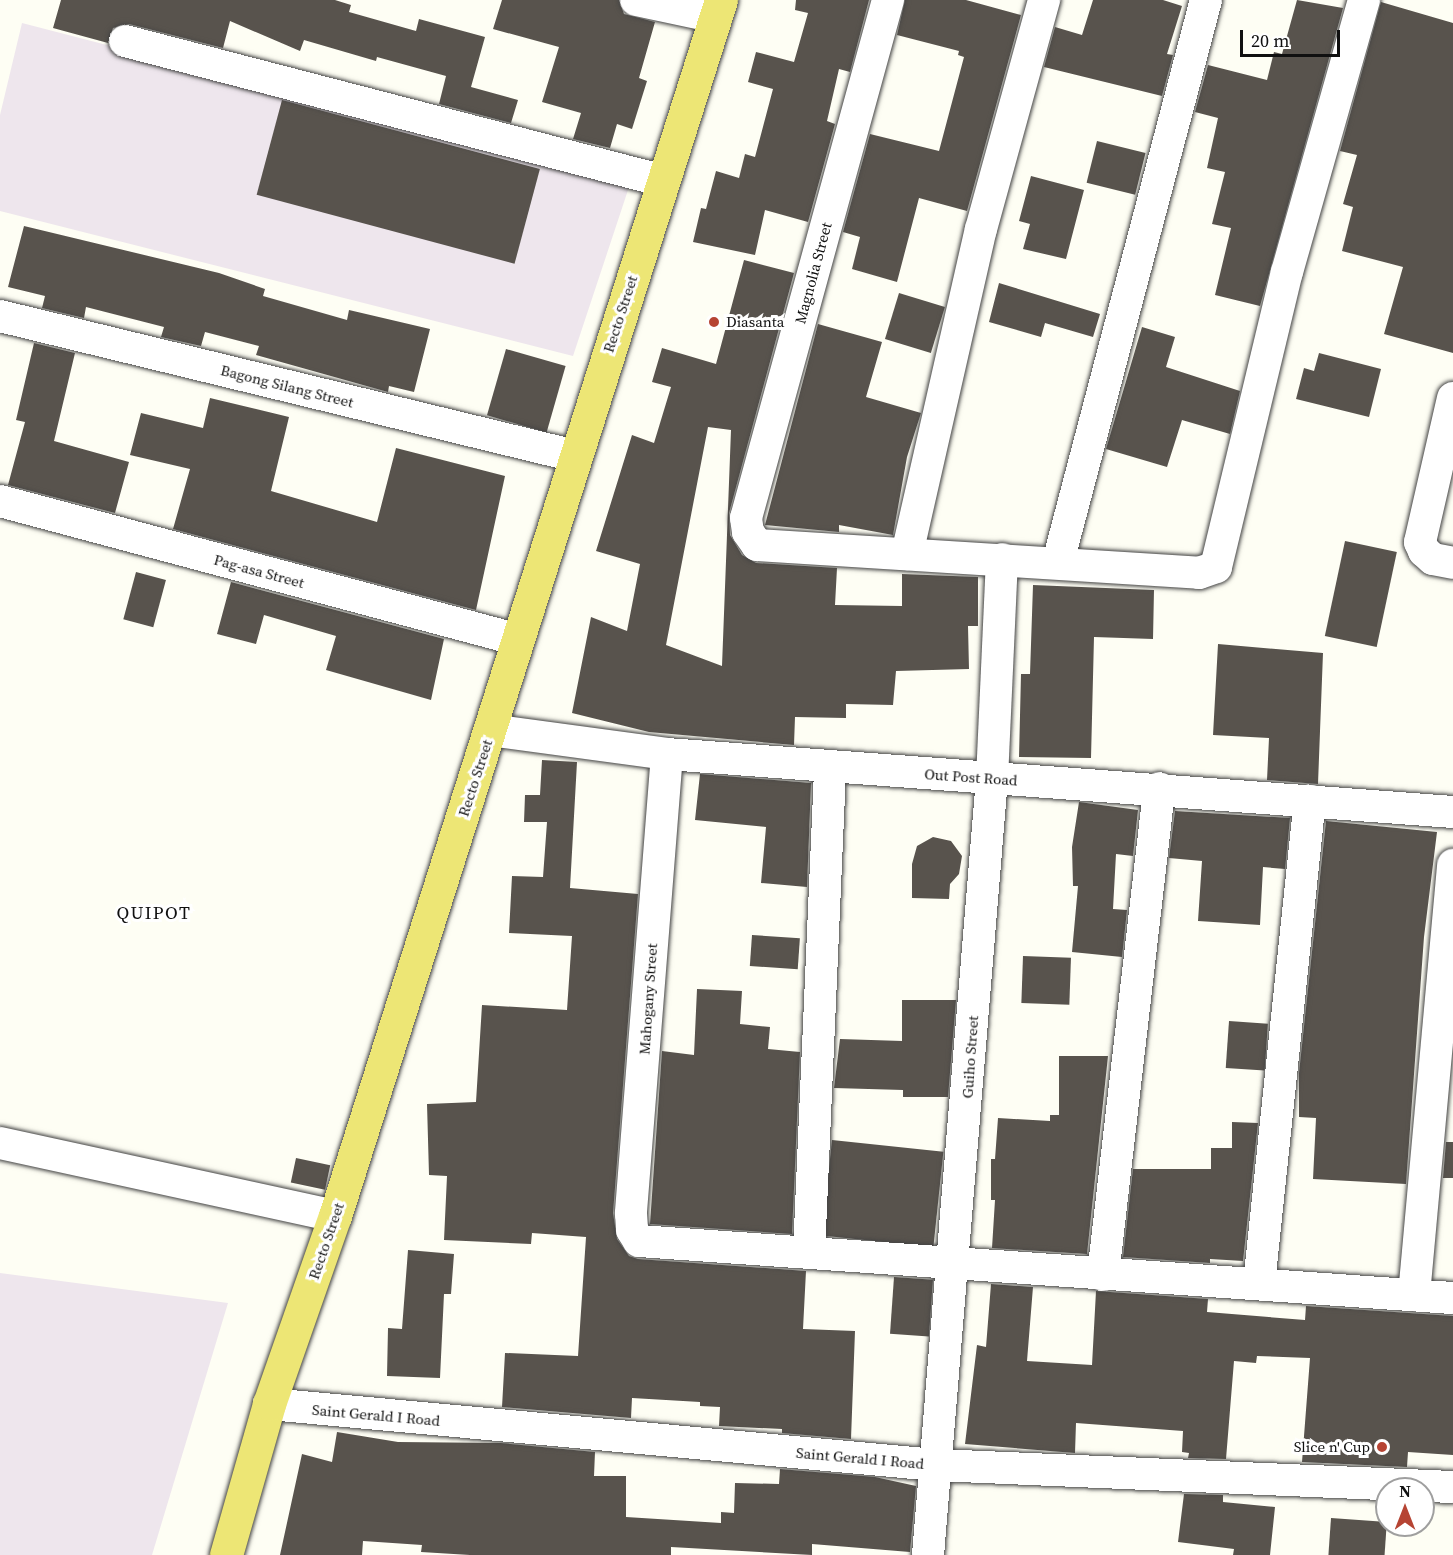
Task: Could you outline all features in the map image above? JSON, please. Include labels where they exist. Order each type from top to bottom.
[{"type":"main road","name":"Recto Street","points":[[226,1555],[269,1404],[334,1216],[719,9]]},
{"type":"street","points":[[636,0],[719,9]]},
{"type":"street","name":"Magnolia Street","points":[[888,0],[746,519],[757,545],[906,554]]},
{"type":"street","points":[[1044,0],[981,229],[906,554],[1058,562],[1199,573],[1216,567],[1287,272],[1364,0]]},
{"type":"street","points":[[1058,562],[1206,0]]},
{"type":"street","points":[[125,41],[664,181]]},
{"type":"street","name":"Bagong Silang Street","points":[[0,316],[575,456]]},
{"type":"street","points":[[1453,398],[1420,542],[1433,559],[1453,563]]},
{"type":"street","name":"Pag-asa Street","points":[[0,501],[519,640]]},
{"type":"street","name":"Guiho Street","points":[[928,1555],[954,1262],[992,779],[1002,559]]},
{"type":"street","name":"Out Post Road","points":[[490,730],[667,754],[830,768],[1159,788],[1453,812]]},
{"type":"street","name":"Mahogany Street","points":[[667,754],[631,1214],[632,1230],[639,1242],[809,1253]]},
{"type":"street","points":[[830,768],[809,1253],[1453,1298]]},
{"type":"street","points":[[1103,1275],[1159,788]]},
{"type":"street","points":[[1259,1284],[1310,801]]},
{"type":"street","points":[[1414,1295],[1453,866]]},
{"type":"street","points":[[0,1143],[334,1216]]},
{"type":"street","name":"Saint Gerald I Road","points":[[269,1404],[936,1464],[1453,1487]]},
{"type":"shaded area","points":[[22,23],[631,181],[573,356],[0,211],[0,115]]},
{"type":"shaded area","points":[[0,1273],[228,1303],[152,1555],[0,1555]]},
{"type":"building","points":[[61,0],[335,0],[351,5],[349,12],[416,31],[419,19],[485,37],[471,87],[518,100],[511,123],[439,104],[446,76],[377,57],[376,61],[304,40],[300,51],[230,21],[223,48],[129,24],[113,28],[108,43],[53,28]]},
{"type":"building","points":[[502,0],[619,0],[624,14],[655,22],[639,78],[647,81],[632,129],[617,124],[610,148],[573,139],[581,113],[542,102],[559,47],[493,29]]},
{"type":"building","points":[[796,0],[869,0],[850,72],[839,69],[827,121],[835,124],[808,222],[765,210],[755,255],[693,242],[701,208],[706,209],[716,171],[739,178],[745,154],[755,157],[773,89],[748,82],[756,52],[794,62],[808,13],[795,10]]},
{"type":"building","points":[[905,0],[966,0],[1021,15],[967,211],[919,198],[897,282],[852,269],[860,237],[843,232],[870,134],[939,151],[964,57],[958,55],[959,51],[897,35]]},
{"type":"building","points":[[1093,0],[1163,0],[1182,6],[1167,54],[1173,55],[1162,96],[1044,67],[1055,27],[1082,35]]},
{"type":"building","points":[[1297,0],[1343,8],[1260,306],[1215,295],[1231,228],[1212,224],[1225,172],[1207,168],[1218,118],[1195,112],[1208,65],[1267,80],[1274,52],[1282,54]]},
{"type":"building","points":[[1381,2],[1453,23],[1453,353],[1384,334],[1403,267],[1342,251],[1353,207],[1343,204],[1357,155],[1340,151]]},
{"type":"building","points":[[282,100],[540,169],[515,264],[257,195]]},
{"type":"building","points":[[1097,141],[1146,153],[1135,195],[1087,183]]},
{"type":"building","points":[[1031,176],[1084,190],[1066,259],[1023,249],[1030,224],[1019,221]]},
{"type":"building","points":[[24,226],[219,273],[265,289],[263,296],[347,320],[349,310],[430,329],[414,392],[389,386],[388,392],[256,355],[259,346],[205,332],[201,346],[161,337],[164,327],[86,307],[84,318],[42,308],[45,296],[8,287]]},
{"type":"building","points":[[744,260],[794,273],[729,513],[730,535],[742,555],[756,563],[837,568],[835,605],[902,606],[902,574],[978,577],[978,626],[968,626],[969,669],[896,671],[893,705],[846,704],[846,718],[795,717],[794,745],[649,732],[572,713],[591,617],[627,631],[640,564],[596,551],[632,435],[654,443],[671,387],[652,382],[662,348],[716,364]],"holes":[[[708,427],[731,430],[722,666],[666,645]]]},
{"type":"building","points":[[999,283],[1100,314],[1093,337],[1045,323],[1041,337],[989,322]]},
{"type":"building","points":[[899,293],[945,307],[931,353],[885,339]]},
{"type":"building","points":[[818,324],[882,342],[866,397],[921,413],[907,457],[893,535],[839,525],[839,532],[765,525]]},
{"type":"building","points":[[1142,327],[1175,337],[1166,367],[1240,391],[1230,434],[1182,420],[1167,467],[1106,449]]},
{"type":"building","points":[[34,343],[75,353],[54,441],[129,462],[115,513],[8,485],[25,422],[16,420]]},
{"type":"building","points":[[506,349],[566,366],[547,432],[487,415]]},
{"type":"building","points":[[1319,353],[1381,369],[1369,417],[1296,399],[1304,368],[1314,371]]},
{"type":"building","points":[[210,398],[289,417],[271,491],[377,522],[396,448],[505,476],[476,610],[173,529],[190,469],[130,455],[141,413],[203,428]]},
{"type":"building","points":[[1345,541],[1397,552],[1377,647],[1325,636]]},
{"type":"building","points":[[136,572],[166,580],[153,627],[123,619]]},
{"type":"building","points":[[231,582],[444,639],[431,700],[326,670],[336,636],[264,615],[256,644],[217,634]]},
{"type":"building","points":[[1033,585],[1154,590],[1153,639],[1094,637],[1091,758],[1019,757],[1021,674],[1030,674]]},
{"type":"building","points":[[1218,644],[1323,653],[1318,784],[1267,780],[1269,738],[1213,735]]},
{"type":"building","points":[[542,760],[577,762],[570,888],[638,894],[613,1213],[617,1239],[629,1256],[638,1259],[806,1271],[803,1329],[855,1331],[851,1439],[782,1433],[782,1429],[719,1426],[720,1407],[700,1406],[700,1402],[632,1398],[631,1418],[502,1407],[505,1353],[578,1356],[586,1237],[532,1233],[531,1244],[444,1240],[447,1176],[429,1175],[427,1104],[476,1102],[482,1005],[567,1010],[572,936],[509,933],[512,876],[543,877],[547,822],[524,822],[525,795],[540,795]]},
{"type":"building","points":[[700,774],[811,783],[807,887],[761,883],[766,827],[695,820]]},
{"type":"building","points":[[1079,802],[1138,810],[1133,856],[1116,854],[1113,909],[1127,910],[1122,957],[1072,952],[1078,886],[1073,886],[1072,847]]},
{"type":"building","points":[[1175,811],[1290,818],[1285,869],[1263,867],[1260,925],[1198,921],[1202,861],[1169,858]]},
{"type":"building","points":[[1326,821],[1437,832],[1424,937],[1406,1184],[1313,1179],[1316,1118],[1299,1117],[1299,1073]]},
{"type":"building","points":[[933,837],[951,841],[962,856],[959,874],[950,884],[949,899],[912,898],[912,864],[917,846]]},
{"type":"building","points":[[752,935],[800,938],[798,969],[750,966]]},
{"type":"building","points":[[1023,956],[1071,958],[1069,1005],[1021,1003]]},
{"type":"building","points":[[697,989],[742,991],[740,1024],[770,1027],[768,1049],[800,1052],[792,1234],[650,1224],[662,1051],[694,1055]]},
{"type":"building","points":[[902,1000],[956,1000],[948,1097],[903,1097],[903,1090],[834,1088],[840,1039],[902,1041]]},
{"type":"building","points":[[1229,1021],[1268,1024],[1265,1071],[1226,1068]]},
{"type":"building","points":[[1059,1056],[1108,1056],[1087,1254],[992,1248],[995,1200],[991,1200],[991,1159],[995,1159],[998,1118],[1050,1121],[1050,1115],[1059,1115]]},
{"type":"building","points":[[1232,1122],[1258,1123],[1243,1261],[1210,1259],[1210,1263],[1123,1257],[1133,1169],[1211,1169],[1211,1148],[1232,1148]]},
{"type":"building","points":[[832,1140],[943,1152],[933,1247],[822,1235]]},
{"type":"building","points":[[1446,1142],[1453,1142],[1453,1178],[1443,1178]]},
{"type":"building","points":[[296,1158],[330,1165],[325,1190],[291,1182]]},
{"type":"building","points":[[408,1250],[454,1254],[451,1294],[444,1294],[440,1378],[387,1376],[388,1328],[402,1329]]},
{"type":"building","points":[[894,1277],[933,1280],[929,1337],[890,1334]]},
{"type":"building","points":[[991,1284],[1033,1287],[1027,1361],[1092,1365],[1096,1291],[1208,1299],[1207,1312],[1305,1320],[1306,1306],[1453,1316],[1453,1455],[1408,1452],[1407,1467],[1302,1462],[1310,1358],[1257,1356],[1256,1363],[1234,1361],[1226,1459],[1188,1458],[1189,1453],[1182,1452],[1183,1431],[1076,1423],[1075,1453],[965,1444],[977,1345],[986,1347]]},
{"type":"building","points":[[337,1432],[398,1442],[501,1443],[595,1452],[594,1476],[626,1476],[626,1517],[721,1523],[721,1512],[734,1513],[735,1483],[779,1484],[780,1469],[875,1477],[916,1486],[910,1552],[812,1544],[812,1555],[671,1547],[671,1555],[470,1555],[421,1552],[422,1545],[363,1541],[362,1555],[280,1555],[302,1454],[332,1462]]},
{"type":"building","points":[[1184,1494],[1223,1495],[1223,1502],[1275,1507],[1270,1555],[1233,1555],[1234,1549],[1178,1542]]},
{"type":"building","points":[[1331,1518],[1375,1521],[1375,1537],[1386,1537],[1385,1555],[1328,1555]]},
{"type":"place","name":"Diasanta","points":[[714,322]]},
{"type":"place","name":"Slice n' Cup","points":[[1382,1447]]},
{"type":"district","name":"QUIPOT","points":[[154,913]]}]
